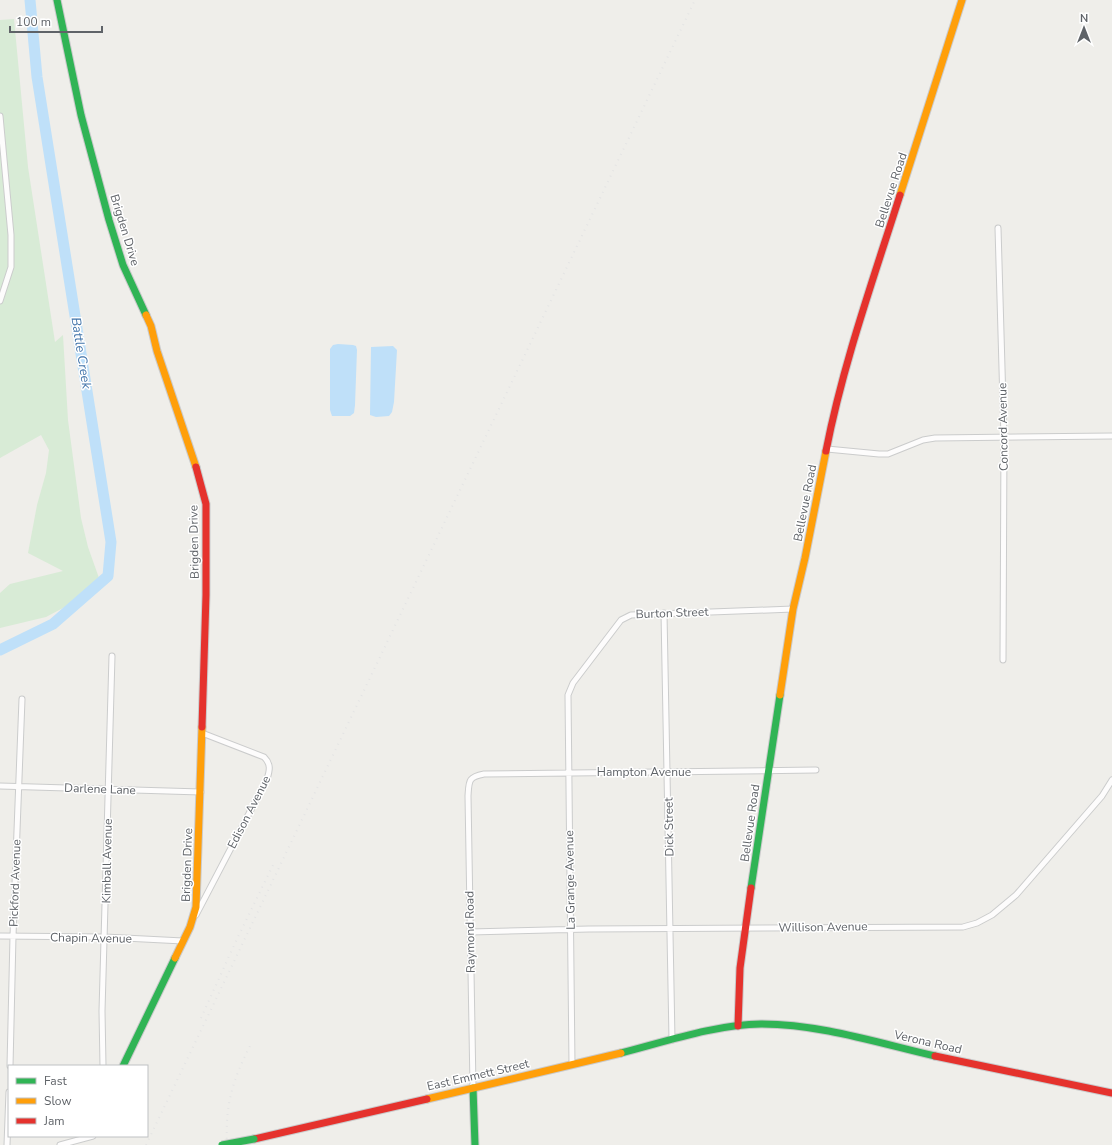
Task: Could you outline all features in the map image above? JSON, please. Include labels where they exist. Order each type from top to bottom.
[{"type":"street","name":"Brigden Drive","points":[[57,0],[81,115],[122,265],[151,326],[157,351],[198,472],[206,504],[206,595],[201,792],[196,907],[190,927],[123,1065]]},
{"type":"street","name":"Bellevue Road","points":[[738,1026],[740,968],[793,609],[831,424],[850,352],[962,0]]},
{"type":"street","points":[[0,116],[11,235],[11,267],[0,300]]},
{"type":"street","name":"Concord Avenue","points":[[998,228],[1004,438],[1003,660]]},
{"type":"street","points":[[827,449],[888,454],[923,440],[935,438],[1112,436]]},
{"type":"street","name":"Burton Street","points":[[568,695],[573,683],[621,620],[631,615],[793,609]]},
{"type":"street","name":"Dick Street","points":[[664,613],[672,1040]]},
{"type":"street","name":"Kimball Avenue","points":[[103,1065],[102,1011],[112,656]]},
{"type":"street","name":"La Grange Avenue","points":[[568,695],[572,1065]]},
{"type":"street","name":"Pickford Avenue","points":[[10,1065],[13,936],[22,699]]},
{"type":"street","name":"Edison Avenue","points":[[190,927],[267,779],[270,769],[269,764],[264,757],[202,732]]},
{"type":"street","name":"Hampton Avenue","points":[[473,777],[484,774],[816,770]]},
{"type":"street","name":"Raymond Road","points":[[473,777],[469,781],[468,796],[473,1088]]},
{"type":"street","name":"Willison Avenue","points":[[470,932],[746,928],[964,927],[992,915],[1016,895],[1102,796],[1112,780]]},
{"type":"street","name":"Darlene Lane","points":[[0,786],[201,792]]},
{"type":"street","name":"Chapin Avenue","points":[[0,936],[105,937],[183,941]]},
{"type":"street","name":"Verona Road","points":[[738,1026],[760,1024],[791,1025],[838,1033],[971,1064],[1112,1093]]},
{"type":"street","name":"East Emmett Street","points":[[222,1145],[254,1139],[572,1065],[672,1040],[738,1026]]},
{"type":"street","points":[[473,1088],[475,1145]]},
{"type":"street","points":[[7,1145],[8,1118]]},
{"type":"street","points":[[60,1145],[89,1137]]},
{"type":"green space","points":[[14,19],[28,167],[55,342],[63,335],[68,420],[81,518],[88,547],[99,578],[78,600],[46,617],[0,628],[0,593],[10,584],[63,571],[28,553],[37,505],[46,473],[49,450],[41,435],[0,458],[0,20]]},
{"type":"water","points":[[333,345],[353,345],[356,346],[357,350],[355,405],[354,413],[350,416],[332,416],[330,410],[330,349]]},
{"type":"water","points":[[393,346],[397,350],[392,412],[389,416],[376,417],[370,415],[371,347]]},
{"type":"waterway","name":"Battle Creek","points":[[0,650],[53,624],[108,576],[111,542],[37,77],[30,0]]},
{"type":"railway","points":[[146,1145],[695,0]]},
{"type":"railway","points":[[201,1018],[274,863]]},
{"type":"railway","points":[[227,1145],[227,1116],[229,1104],[235,1080],[252,1042]]},
{"type":"traffic: fast","points":[[57,0],[81,115],[109,220],[123,265],[146,315]]},
{"type":"traffic: fast","points":[[751,888],[780,695]]},
{"type":"traffic: fast","points":[[123,1065],[175,958]]},
{"type":"traffic: fast","points":[[621,1053],[709,1030],[761,1024],[805,1027],[849,1035],[935,1056]]},
{"type":"traffic: fast","points":[[473,1088],[475,1145]]},
{"type":"traffic: fast","points":[[222,1145],[254,1139]]},
{"type":"traffic: slow","points":[[900,195],[962,0]]},
{"type":"traffic: slow","points":[[146,315],[151,326],[157,351],[196,467]]},
{"type":"traffic: slow","points":[[780,695],[793,609],[805,558],[826,451]]},
{"type":"traffic: slow","points":[[175,958],[190,927],[196,907],[202,727]]},
{"type":"traffic: slow","points":[[427,1099],[621,1053]]},
{"type":"traffic: jam","points":[[826,451],[850,354],[900,195]]},
{"type":"traffic: jam","points":[[196,467],[206,504],[206,595],[202,727]]},
{"type":"traffic: jam","points":[[738,1026],[740,968],[751,888]]},
{"type":"traffic: jam","points":[[935,1056],[1112,1093]]},
{"type":"traffic: jam","points":[[254,1139],[427,1099]]}]
